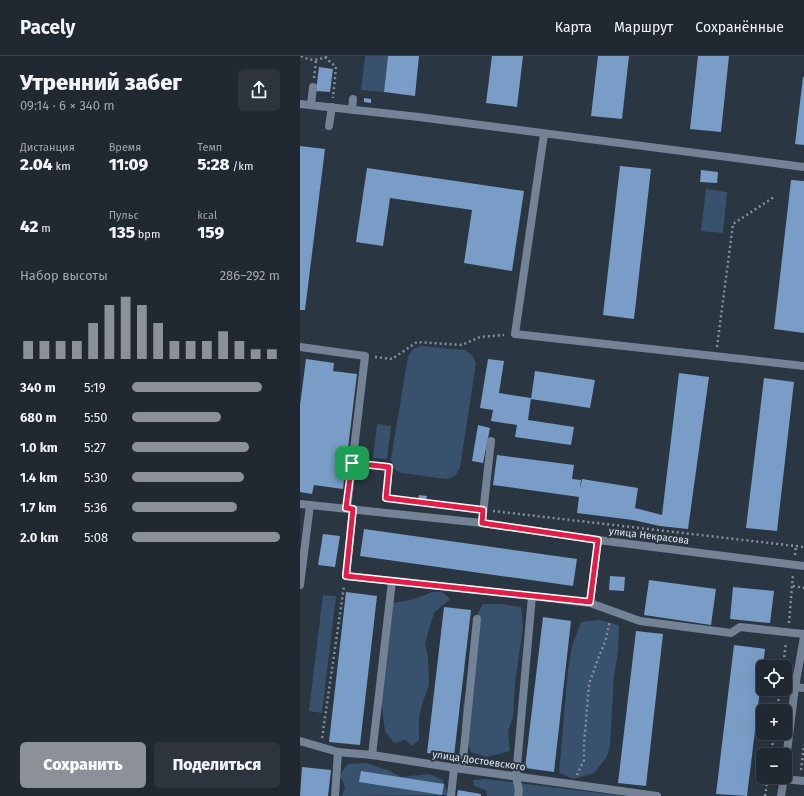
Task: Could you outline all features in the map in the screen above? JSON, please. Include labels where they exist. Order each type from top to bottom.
[{"type":"street","points":[[311,105],[313,87]]},
{"type":"street","points":[[352,110],[353,99]]},
{"type":"street","points":[[300,104],[544,134],[701,151],[804,167]]},
{"type":"street","points":[[329,126],[332,107]]},
{"type":"street","points":[[544,134],[515,334],[804,366]]},
{"type":"street","points":[[300,347],[365,356],[352,463],[346,576],[590,602],[640,621],[731,633],[740,627],[804,636],[795,687],[787,748]]},
{"type":"street","points":[[482,523],[492,441]]},
{"type":"street","name":"улица Некрасова","points":[[300,504],[350,508],[482,523],[598,540],[804,566]]},
{"type":"street","points":[[300,585],[303,534],[310,505]]},
{"type":"street","points":[[590,602],[598,540]]},
{"type":"street","points":[[372,755],[392,581]]},
{"type":"street","points":[[518,796],[519,790],[516,777],[532,596]]},
{"type":"street","points":[[452,796],[458,769],[477,619]]},
{"type":"street","points":[[795,687],[804,688]]},
{"type":"street","name":"улица Достоевского","points":[[300,741],[338,752],[372,755],[458,769],[657,796]]},
{"type":"street","points":[[335,796],[338,752]]},
{"type":"street","points":[[792,779],[804,781]]},
{"type":"street","points":[[781,796],[783,784]]},
{"type":"path","points":[[301,56],[316,61],[326,57],[336,67],[332,107]]},
{"type":"path","points":[[313,87],[316,61]]},
{"type":"path","points":[[715,356],[733,224],[774,197]]},
{"type":"path","points":[[365,356],[392,359],[417,342],[462,345],[480,337],[515,334]]},
{"type":"path","points":[[352,463],[389,467],[386,498],[804,547]]},
{"type":"path","points":[[321,746],[342,593],[346,576]]},
{"type":"path","points":[[793,586],[804,588]]},
{"type":"path","points":[[572,784],[584,760],[589,684],[605,642],[613,611]]},
{"type":"path","points":[[765,796],[767,784]]},
{"type":"shaded area","points":[[365,56],[388,56],[384,92],[361,90]]},
{"type":"shaded area","points":[[706,189],[727,192],[723,233],[701,231]]},
{"type":"shaded area","points":[[420,346],[465,350],[472,355],[476,363],[460,468],[455,476],[447,479],[401,473],[393,468],[391,459],[408,357],[412,350]]},
{"type":"shaded area","points":[[377,424],[391,426],[387,459],[373,458]]},
{"type":"shaded area","points":[[432,592],[442,592],[450,599],[434,613],[425,643],[428,657],[429,685],[419,718],[419,740],[412,746],[405,740],[394,743],[385,731],[379,682],[386,603],[409,600]]},
{"type":"shaded area","points":[[323,595],[336,596],[322,713],[309,711]]},
{"type":"shaded area","points":[[483,604],[500,604],[521,607],[523,628],[515,683],[513,717],[508,731],[510,751],[487,757],[471,752],[462,727],[463,705],[469,681],[476,617]]},
{"type":"shaded area","points":[[599,620],[619,625],[618,651],[614,676],[610,747],[606,758],[594,773],[574,779],[559,773],[568,670],[572,646],[581,622]]},
{"type":"shaded area","points":[[366,763],[390,771],[401,777],[429,774],[443,780],[448,795],[342,796],[345,787],[340,775],[348,764]]},
{"type":"shaded area","points":[[485,779],[624,796],[487,796],[486,790],[474,786],[473,780]]},
{"type":"building","points":[[388,56],[419,56],[415,96],[384,92]]},
{"type":"building","points":[[492,56],[523,56],[517,107],[486,103]]},
{"type":"building","points":[[598,56],[629,56],[622,119],[591,116]]},
{"type":"building","points":[[698,56],[729,56],[721,132],[690,129]]},
{"type":"building","points":[[319,67],[333,69],[330,92],[316,91]]},
{"type":"building","points":[[804,77],[804,145],[795,144]]},
{"type":"building","points":[[364,98],[371,99],[371,103],[364,102]]},
{"type":"building","points":[[300,146],[325,149],[305,310],[300,310]]},
{"type":"building","points":[[620,166],[651,169],[634,319],[603,315]]},
{"type":"building","points":[[367,168],[524,191],[512,271],[464,263],[472,210],[390,198],[383,246],[356,242]]},
{"type":"building","points":[[701,170],[718,172],[717,183],[700,182]]},
{"type":"building","points":[[791,180],[804,181],[804,333],[774,329]]},
{"type":"building","points":[[306,359],[334,363],[333,371],[357,374],[343,489],[314,485],[312,494],[300,492],[300,405]]},
{"type":"building","points":[[488,359],[504,361],[499,393],[531,398],[528,420],[574,427],[571,445],[515,437],[517,425],[491,421],[493,410],[480,408]]},
{"type":"building","points":[[535,371],[595,380],[590,408],[531,399]]},
{"type":"building","points":[[679,373],[709,377],[688,529],[577,513],[579,497],[493,485],[497,455],[574,465],[572,479],[581,480],[580,489],[582,479],[638,488],[635,508],[662,515]]},
{"type":"building","points":[[764,378],[794,382],[777,531],[746,528]]},
{"type":"building","points":[[478,425],[490,428],[483,463],[472,461]]},
{"type":"building","points":[[419,495],[427,496],[426,500],[418,500]]},
{"type":"building","points":[[364,529],[577,559],[573,586],[360,556]]},
{"type":"building","points":[[323,534],[340,536],[335,567],[318,565]]},
{"type":"building","points":[[610,576],[625,577],[624,591],[609,590]]},
{"type":"building","points":[[649,580],[716,589],[711,625],[644,615]]},
{"type":"building","points":[[733,587],[774,591],[770,623],[730,619]]},
{"type":"building","points":[[346,592],[377,596],[360,745],[329,742]]},
{"type":"building","points":[[444,607],[471,610],[454,756],[427,753]]},
{"type":"building","points":[[543,617],[571,621],[554,772],[525,768]]},
{"type":"building","points":[[636,631],[663,634],[646,786],[618,783]]},
{"type":"building","points":[[734,645],[765,649],[764,660],[756,660],[756,696],[759,696],[758,704],[756,704],[756,722],[747,796],[716,794]]},
{"type":"building","points":[[302,767],[331,770],[328,796],[300,796]]},
{"type":"building","points":[[361,771],[444,784],[442,795],[359,782]]},
{"type":"building","points":[[458,790],[481,794],[481,796],[457,796]]},
{"type":"route","points":[[352,463],[389,467],[386,498],[483,510],[482,523],[598,540],[590,602],[346,576],[353,509],[346,508],[352,463]]}]
